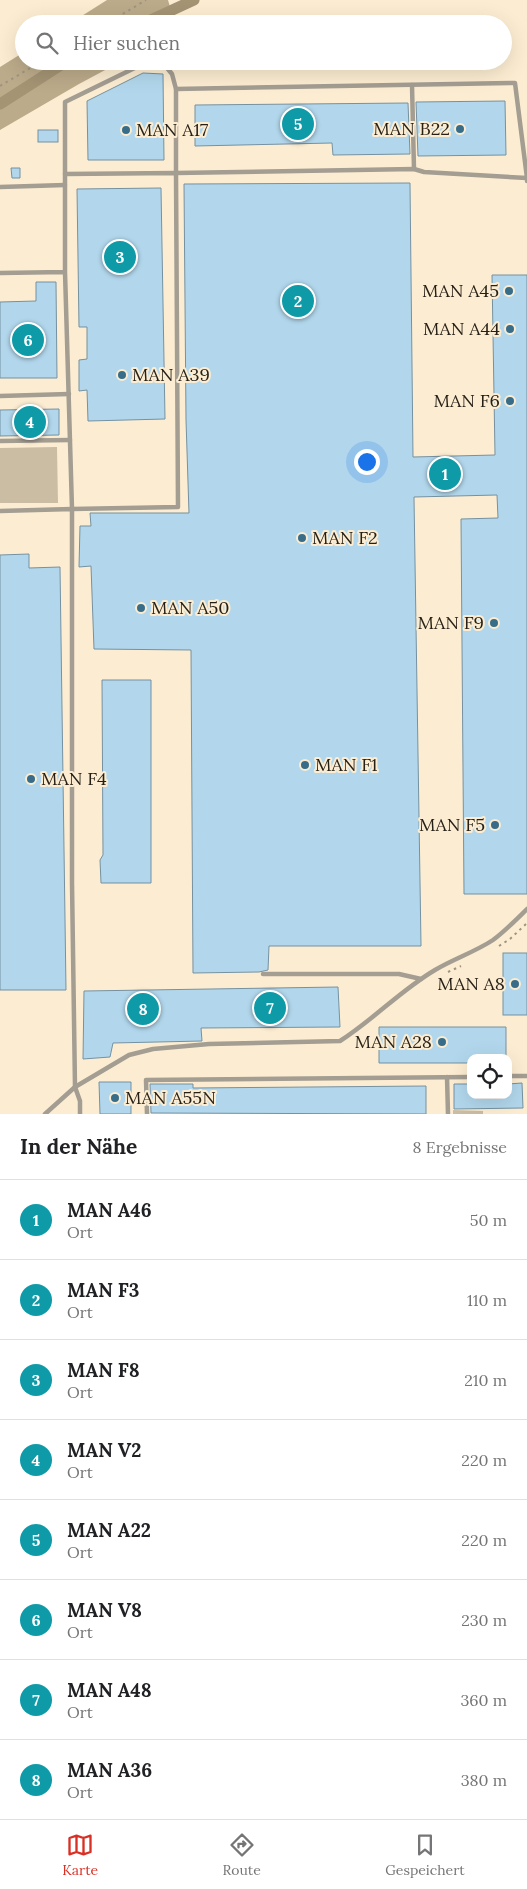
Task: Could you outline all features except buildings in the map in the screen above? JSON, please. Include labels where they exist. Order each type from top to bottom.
[{"type":"lane","points":[[80,1114],[80,1102],[75,1087],[72,883],[72,509],[66,272],[65,102],[131,70]]},
{"type":"lane","points":[[0,511],[178,507],[176,89],[172,74],[169,70]]},
{"type":"lane","points":[[65,174],[414,169],[424,172],[527,179],[514,83],[176,89]]},
{"type":"lane","points":[[412,85],[414,169]]},
{"type":"lane","points":[[0,186],[65,185]]},
{"type":"lane","points":[[0,273],[66,272]]},
{"type":"lane","points":[[0,396],[69,394]]},
{"type":"lane","points":[[0,441],[70,440]]},
{"type":"lane","points":[[45,1114],[75,1087],[129,1055],[153,1049],[209,1044],[340,1041],[435,969],[492,941],[514,923],[527,909]]},
{"type":"lane","points":[[263,974],[398,974],[421,979]]},
{"type":"lane","points":[[512,1076],[527,1076]]},
{"type":"lane","points":[[447,1077],[448,1114]]},
{"type":"lane","points":[[147,1114],[146,1080],[467,1077]]},
{"type":"path","points":[[121,15],[146,0]]},
{"type":"path","points":[[0,86],[27,70]]},
{"type":"shaded area","points":[[107,0],[168,0],[172,15],[83,15]]},
{"type":"shaded area","points":[[15,58],[15,70],[105,70],[0,130],[0,67]]},
{"type":"shaded area","points":[[57,447],[58,503],[0,503],[0,448]]},
{"type":"shaded area","points":[[453,1110],[483,1111],[483,1114],[453,1114]]},
{"type":"waterway","points":[[162,15],[194,0]]},
{"type":"waterway","points":[[0,104],[53,70]]},
{"type":"place","name":"MAN A22","points":[[298,124]]},
{"type":"place","name":"MAN B22","points":[[460,129]]},
{"type":"place","name":"MAN A17","points":[[126,130]]},
{"type":"place","name":"MAN F8","points":[[120,257]]},
{"type":"place","name":"MAN A45","points":[[509,291]]},
{"type":"place","name":"MAN F3","points":[[298,301]]},
{"type":"place","name":"MAN A44","points":[[510,329]]},
{"type":"place","name":"MAN V8","points":[[28,340]]},
{"type":"place","name":"MAN A39","points":[[122,375]]},
{"type":"place","name":"MAN F6","points":[[510,401]]},
{"type":"place","name":"MAN V2","points":[[30,422]]},
{"type":"place","name":"MAN A46","points":[[445,474]]},
{"type":"place","name":"MAN F2","points":[[302,538]]},
{"type":"place","name":"MAN A50","points":[[141,608]]},
{"type":"place","name":"MAN F9","points":[[494,623]]},
{"type":"place","name":"MAN F1","points":[[305,765]]},
{"type":"place","name":"MAN F4","points":[[31,779]]},
{"type":"place","name":"MAN F5","points":[[495,825]]},
{"type":"place","name":"MAN A8","points":[[515,984]]},
{"type":"place","name":"MAN A48","points":[[270,1008]]},
{"type":"place","name":"MAN A36","points":[[143,1009]]},
{"type":"place","name":"MAN A28","points":[[442,1042]]},
{"type":"place","name":"MAN A55N","points":[[115,1098]]}]
